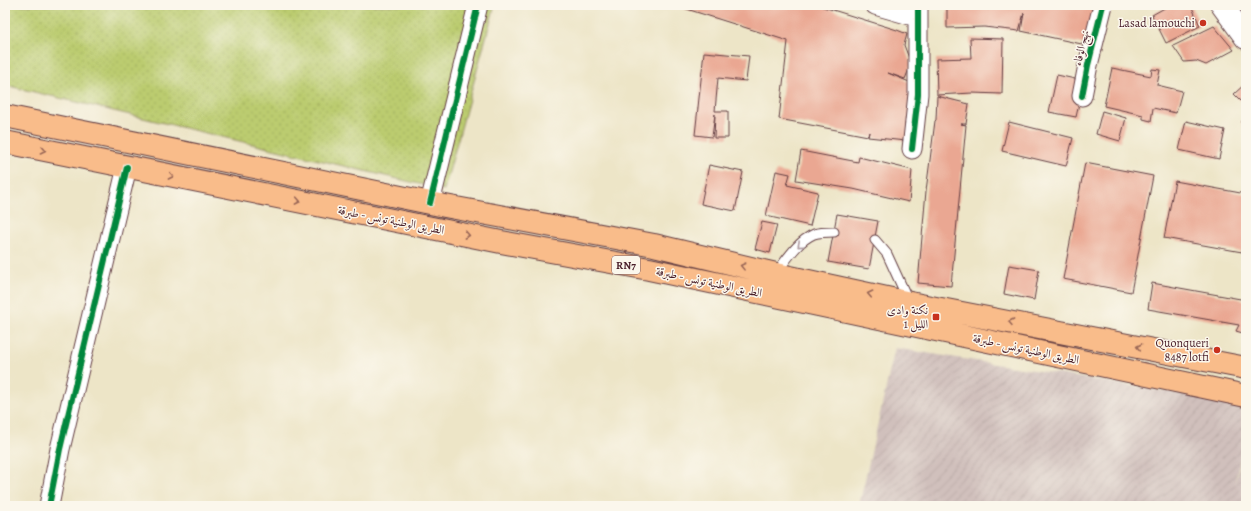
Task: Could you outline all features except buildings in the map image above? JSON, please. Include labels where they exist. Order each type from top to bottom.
[{"type":"main road","name":"الطريق الوطنية تونس - طبرقة","points":[[5,116],[430,203],[654,245],[776,274],[910,303],[1246,368]]},
{"type":"main road","name":"الطريق الوطنية تونس - طبرقة","points":[[5,142],[501,242],[648,269],[1246,396]]},
{"type":"main road","points":[[501,242],[506,218]]},
{"type":"street","points":[[430,203],[478,5]]},
{"type":"street","points":[[875,5],[917,11],[918,94],[912,149]]},
{"type":"street","name":"نهج الوفاء","points":[[1082,96],[1103,5]]},
{"type":"street","points":[[1222,5],[1246,38]]},
{"type":"street","points":[[49,506],[60,449],[127,167]]},
{"type":"lane","points":[[776,274],[802,242],[815,233],[834,232]]},
{"type":"lane","points":[[874,240],[888,254],[910,303]]},
{"type":"shaded area","points":[[895,348],[1246,404],[1246,434],[1234,485],[1246,445],[1246,506],[859,506]]},
{"type":"green space","points":[[5,5],[495,5],[444,190],[5,85]]},
{"type":"cycle path","points":[[430,203],[478,5]]},
{"type":"cycle path","points":[[912,149],[918,94],[918,5]]},
{"type":"cycle path","points":[[1082,96],[1103,5]]},
{"type":"cycle path","points":[[49,506],[60,449],[127,167]]},
{"type":"place","name":"Lasad lamouchi","points":[[1203,23]]},
{"type":"place","name":"نكنة وادى الليل 1","points":[[936,317]]},
{"type":"place","name":"Quonqueri 8487 lotfi","points":[[1217,350]]}]
